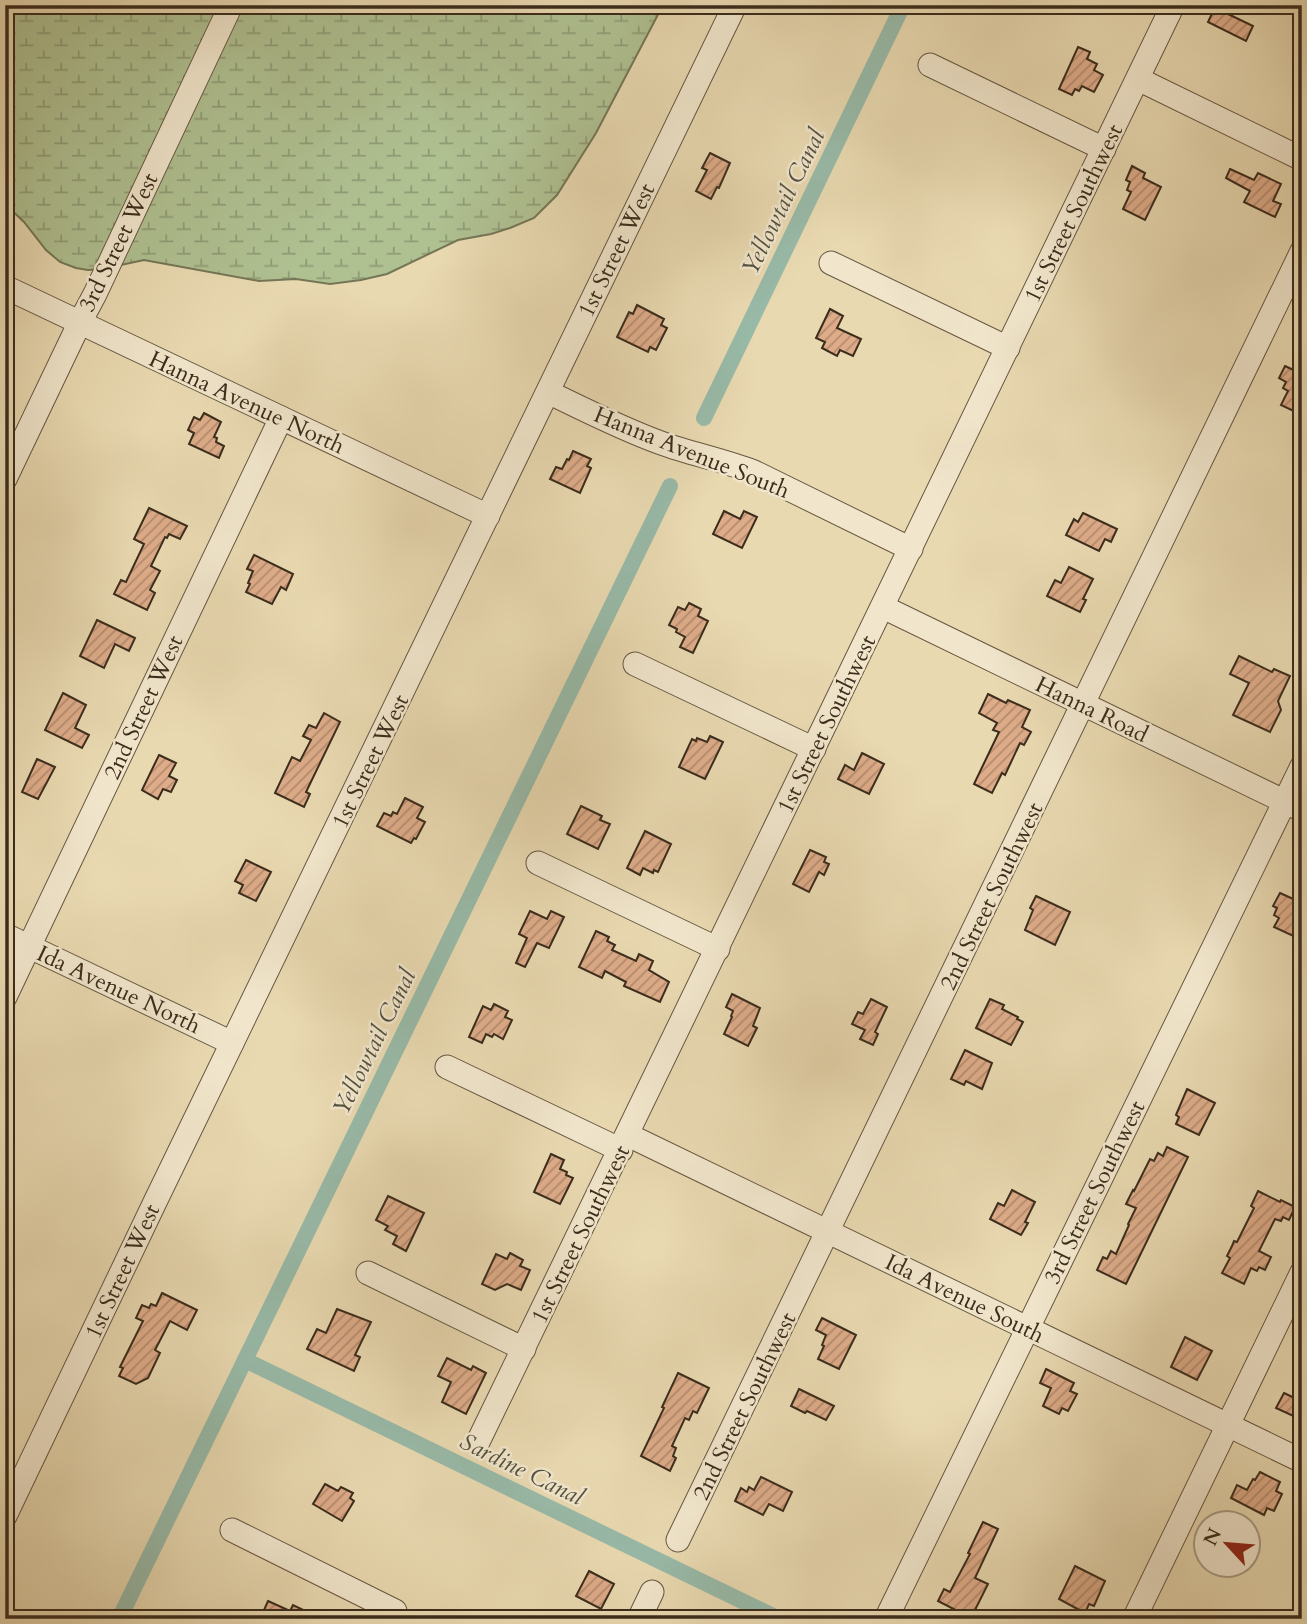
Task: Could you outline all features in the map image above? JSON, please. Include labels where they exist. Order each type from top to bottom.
[{"type":"street","name":"3rd Street West","points":[[5,479],[231,5]]},
{"type":"street","name":"1st Street West","points":[[5,1516],[735,5]]},
{"type":"street","name":"1st Street Southwest","points":[[478,1442],[1173,5]]},
{"type":"street","points":[[930,65],[1104,149]]},
{"type":"street","points":[[1138,79],[1302,159]]},
{"type":"street","name":"2nd Street Southwest","points":[[678,1540],[1302,251]]},
{"type":"street","points":[[831,263],[1008,348]]},
{"type":"street","name":"Hanna Avenue North","points":[[5,287],[488,516]]},
{"type":"street","name":"Hanna Avenue South","points":[[548,392],[663,444],[736,464],[911,549]]},
{"type":"street","name":"2nd Street West","points":[[5,997],[281,418]]},
{"type":"street","name":"Hanna Road","points":[[883,607],[1293,806]]},
{"type":"street","points":[[635,664],[814,749]]},
{"type":"street","name":"3rd Street Southwest","points":[[886,1619],[1113,1153],[1293,806],[1302,766]]},
{"type":"street","points":[[538,863],[718,949]]},
{"type":"street","name":"Ida Avenue North","points":[[5,935],[232,1043]]},
{"type":"street","name":"Ida Avenue South","points":[[447,1067],[828,1232],[1302,1461]]},
{"type":"street","points":[[1134,1619],[1302,1272]]},
{"type":"street","points":[[368,1273],[524,1349]]},
{"type":"street","points":[[232,1531],[396,1608]]},
{"type":"street","points":[[639,1619],[652,1592]]},
{"type":"green space","points":[[5,5],[663,5],[596,133],[557,195],[534,218],[491,234],[458,240],[387,274],[330,284],[296,279],[259,281],[144,260],[88,270],[60,262],[46,250],[24,222],[5,204]]},
{"type":"building","points":[[1216,5],[1253,26],[1246,41],[1208,22]]},
{"type":"building","points":[[1078,47],[1090,52],[1087,59],[1097,64],[1094,70],[1103,75],[1094,92],[1082,86],[1079,91],[1075,89],[1072,95],[1059,89]]},
{"type":"building","points":[[710,153],[730,163],[711,199],[696,191],[707,170],[702,168]]},
{"type":"building","points":[[1132,166],[1145,173],[1143,178],[1161,187],[1145,220],[1123,209],[1131,192],[1127,190],[1130,182],[1126,180]]},
{"type":"building","points":[[1230,169],[1254,180],[1258,173],[1281,184],[1273,201],[1281,204],[1275,217],[1244,202],[1250,191],[1226,178]]},
{"type":"building","points":[[637,305],[664,319],[661,325],[667,328],[656,350],[650,347],[648,352],[617,337],[629,312],[633,314]]},
{"type":"building","points":[[830,309],[843,316],[837,328],[861,339],[853,356],[840,350],[837,356],[822,348],[825,342],[816,338]]},
{"type":"building","points":[[1285,366],[1302,374],[1302,415],[1281,405],[1288,391],[1283,388],[1286,382],[1279,378]]},
{"type":"building","points":[[204,413],[221,422],[214,437],[217,438],[216,442],[224,446],[219,458],[189,444],[194,433],[188,430],[194,417],[200,420]]},
{"type":"building","points":[[573,451],[591,459],[587,466],[591,468],[580,493],[550,479],[556,467],[562,469]]},
{"type":"building","points":[[149,508],[187,526],[180,539],[169,534],[165,537],[151,566],[160,571],[150,590],[155,593],[147,610],[114,594],[121,580],[126,582],[144,544],[134,539]]},
{"type":"building","points":[[724,511],[740,519],[744,511],[757,517],[742,548],[713,534]]},
{"type":"building","points":[[1083,513],[1117,529],[1111,542],[1105,539],[1099,551],[1066,535],[1074,519],[1078,522]]},
{"type":"building","points":[[254,555],[293,574],[286,590],[281,587],[272,604],[246,592],[253,571],[247,569]]},
{"type":"building","points":[[1069,567],[1093,579],[1080,612],[1047,596],[1055,580],[1061,583]]},
{"type":"building","points":[[689,603],[701,609],[698,616],[708,621],[693,653],[680,647],[685,637],[669,625],[678,607],[685,610]]},
{"type":"building","points":[[97,620],[135,638],[129,651],[115,644],[104,668],[80,656]]},
{"type":"building","points":[[1239,656],[1272,672],[1274,669],[1290,676],[1278,701],[1281,710],[1270,732],[1233,715],[1249,683],[1230,674]]},
{"type":"building","points":[[63,693],[86,705],[75,728],[89,735],[82,748],[45,730]]},
{"type":"building","points":[[988,694],[1030,710],[1022,727],[1031,732],[1024,745],[1020,743],[1005,775],[1002,773],[992,793],[974,784],[999,732],[993,730],[997,723],[979,713]]},
{"type":"building","points":[[324,713],[340,722],[306,792],[310,794],[304,807],[275,793],[292,757],[300,761],[311,740],[303,736],[309,725],[316,728]]},
{"type":"building","points":[[710,736],[723,742],[705,779],[679,767],[692,739],[707,742]]},
{"type":"building","points":[[862,753],[884,764],[869,794],[838,779],[845,765],[854,770]]},
{"type":"building","points":[[159,755],[176,763],[169,776],[177,780],[171,792],[163,789],[158,799],[142,790]]},
{"type":"building","points":[[37,759],[55,767],[38,799],[22,792]]},
{"type":"building","points":[[405,798],[423,807],[417,818],[425,822],[411,843],[377,826],[384,813],[391,816],[393,812],[397,814]]},
{"type":"building","points":[[581,806],[602,816],[600,820],[610,824],[598,849],[567,834]]},
{"type":"building","points":[[645,831],[671,844],[658,872],[654,870],[653,873],[643,868],[640,875],[627,868]]},
{"type":"building","points":[[810,850],[826,857],[824,862],[829,864],[824,875],[819,872],[809,892],[793,884]]},
{"type":"building","points":[[246,860],[271,872],[256,901],[239,893],[243,885],[235,881]]},
{"type":"building","points":[[1280,893],[1302,903],[1302,940],[1274,927],[1279,918],[1274,915],[1277,908],[1273,906]]},
{"type":"building","points":[[1036,896],[1070,912],[1055,945],[1025,930]]},
{"type":"building","points":[[530,911],[547,919],[551,911],[564,917],[549,948],[537,943],[525,967],[516,963],[527,938],[519,934]]},
{"type":"building","points":[[596,931],[609,937],[607,941],[615,945],[612,950],[636,961],[639,954],[653,961],[649,970],[669,982],[660,1002],[624,986],[626,982],[605,971],[602,978],[579,967]]},
{"type":"building","points":[[732,994],[760,1008],[753,1026],[757,1028],[748,1046],[724,1034],[732,1017],[733,1011],[726,1007]]},
{"type":"building","points":[[871,999],[887,1007],[875,1032],[878,1034],[873,1045],[860,1039],[865,1030],[852,1024],[858,1012],[863,1014]]},
{"type":"building","points":[[990,999],[1004,1005],[1002,1009],[1023,1022],[1011,1045],[976,1028]]},
{"type":"building","points":[[494,1004],[508,1011],[505,1017],[512,1020],[503,1039],[494,1034],[492,1037],[486,1034],[482,1043],[469,1037],[483,1006],[491,1010]]},
{"type":"building","points":[[965,1050],[992,1063],[982,1089],[966,1081],[964,1085],[951,1079]]},
{"type":"building","points":[[1187,1089],[1215,1103],[1199,1135],[1176,1124],[1179,1117],[1176,1115]]},
{"type":"building","points":[[1167,1147],[1188,1157],[1126,1284],[1097,1270],[1103,1257],[1107,1259],[1111,1251],[1116,1254],[1136,1208],[1126,1204],[1150,1159],[1154,1161],[1158,1153],[1163,1156]]},
{"type":"building","points":[[551,1154],[564,1160],[560,1169],[573,1178],[560,1204],[534,1192]]},
{"type":"building","points":[[1012,1190],[1035,1202],[1021,1235],[990,1219],[998,1203],[1004,1206]]},
{"type":"building","points":[[1258,1191],[1295,1207],[1289,1220],[1283,1217],[1281,1221],[1275,1219],[1259,1251],[1271,1257],[1265,1270],[1259,1267],[1257,1271],[1251,1268],[1244,1284],[1222,1273],[1230,1258],[1227,1256],[1234,1241],[1237,1242],[1254,1208],[1251,1206]]},
{"type":"building","points":[[388,1196],[424,1213],[406,1251],[393,1244],[397,1236],[385,1230],[388,1226],[376,1220]]},
{"type":"building","points":[[510,1253],[523,1260],[520,1266],[530,1270],[521,1290],[507,1284],[495,1290],[482,1284],[496,1254],[507,1259]]},
{"type":"building","points":[[162,1293],[197,1310],[187,1330],[170,1321],[155,1350],[160,1353],[148,1378],[136,1384],[119,1376],[123,1368],[120,1367],[143,1321],[136,1318],[142,1305],[149,1308],[151,1304],[156,1306]]},
{"type":"building","points":[[337,1309],[371,1322],[355,1355],[360,1357],[354,1371],[307,1349],[317,1329],[326,1333]]},
{"type":"building","points":[[822,1318],[856,1335],[839,1369],[818,1359],[826,1335],[816,1330]]},
{"type":"building","points":[[1185,1337],[1212,1351],[1197,1380],[1171,1367]]},
{"type":"building","points":[[447,1358],[471,1370],[473,1366],[486,1373],[466,1414],[442,1402],[451,1382],[438,1376]]},
{"type":"building","points":[[1046,1369],[1074,1383],[1070,1391],[1077,1394],[1068,1411],[1062,1408],[1059,1414],[1043,1406],[1051,1388],[1040,1383]]},
{"type":"building","points":[[678,1373],[709,1388],[697,1413],[693,1411],[689,1420],[685,1418],[672,1446],[676,1448],[673,1456],[676,1458],[670,1471],[641,1456]]},
{"type":"building","points":[[799,1389],[834,1406],[826,1420],[791,1406]]},
{"type":"building","points":[[1284,1393],[1299,1400],[1297,1402],[1302,1405],[1302,1420],[1276,1408]]},
{"type":"building","points":[[1260,1472],[1280,1482],[1276,1491],[1282,1494],[1274,1511],[1267,1508],[1264,1515],[1262,1508],[1250,1508],[1231,1498],[1237,1485],[1247,1490],[1253,1479],[1255,1480]]},
{"type":"building","points":[[761,1477],[792,1492],[783,1511],[769,1504],[763,1515],[735,1501],[741,1488],[747,1492],[749,1487],[754,1490]]},
{"type":"building","points":[[325,1484],[338,1491],[341,1487],[353,1493],[350,1498],[354,1501],[342,1521],[313,1504]]},
{"type":"building","points":[[983,1522],[998,1529],[975,1578],[988,1584],[971,1618],[938,1601],[944,1589],[950,1592]]},
{"type":"building","points":[[1075,1566],[1105,1581],[1094,1606],[1089,1604],[1085,1613],[1059,1599]]},
{"type":"building","points":[[589,1571],[614,1584],[601,1609],[576,1596]]},
{"type":"building","points":[[268,1601],[290,1611],[293,1605],[322,1619],[260,1619]]},
{"type":"waterway","name":"Yellowtail Canal","points":[[704,418],[903,5]]},
{"type":"waterway","name":"Yellowtail Canal","points":[[119,1619],[670,486]]},
{"type":"waterway","name":"Sardine Canal","points":[[245,1360],[779,1619]]}]
